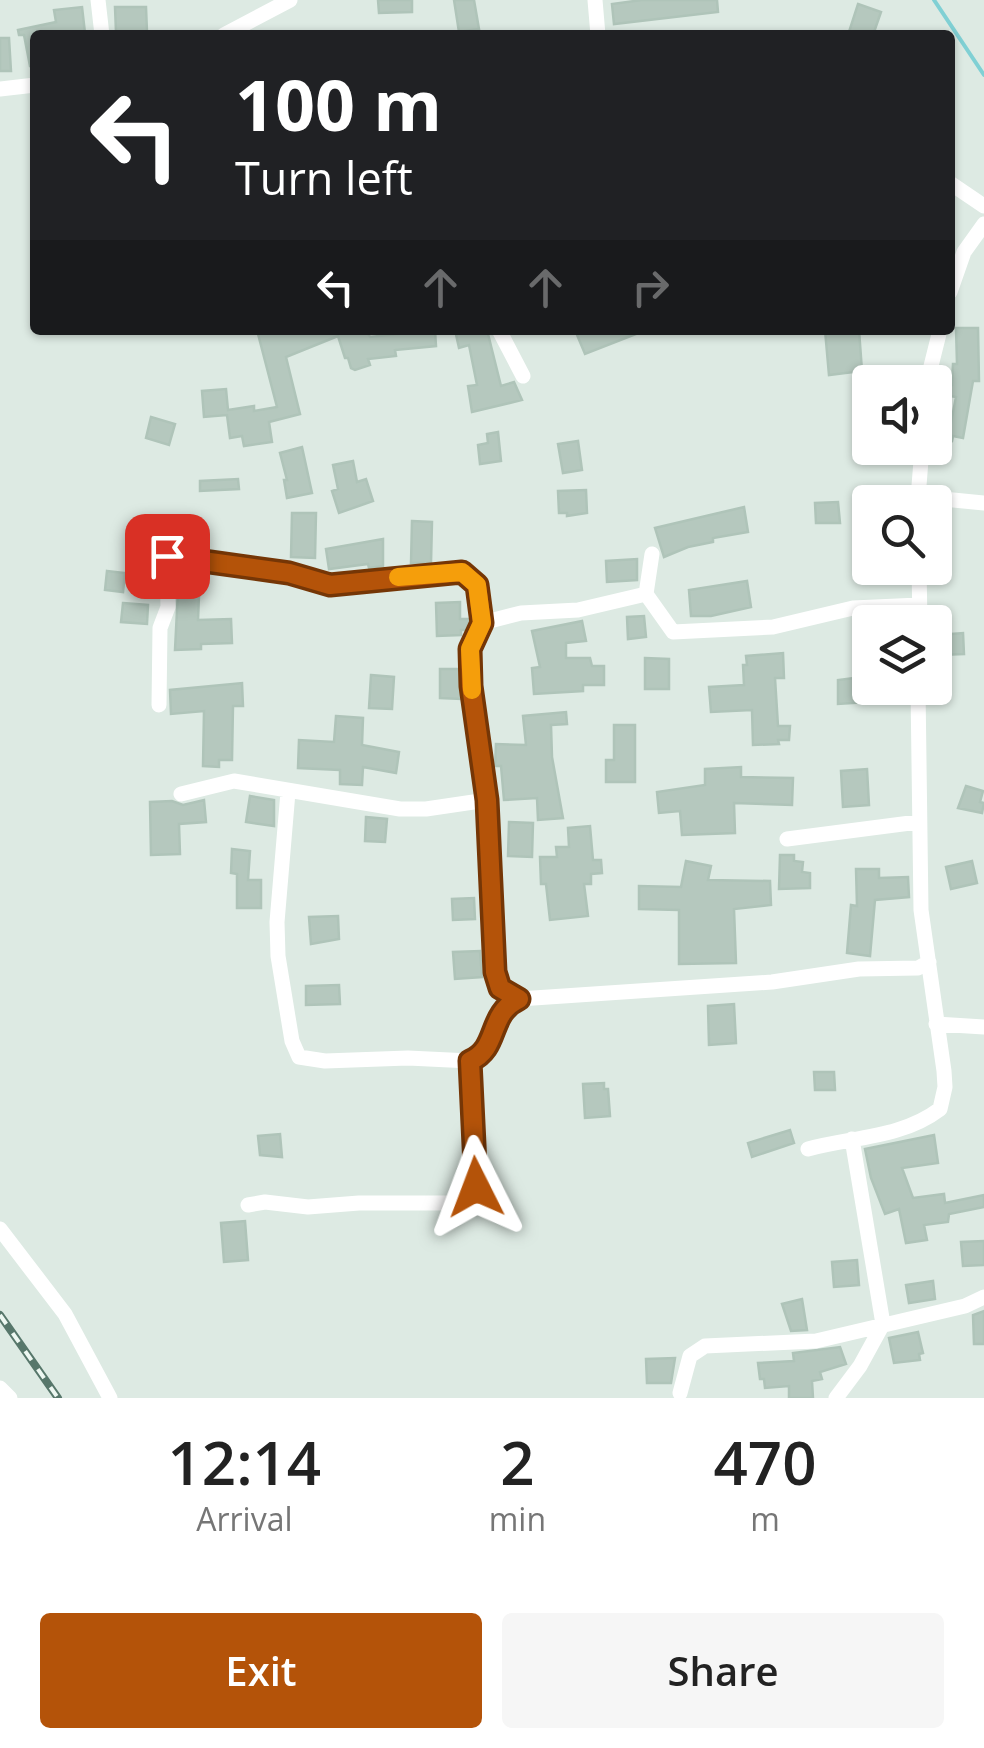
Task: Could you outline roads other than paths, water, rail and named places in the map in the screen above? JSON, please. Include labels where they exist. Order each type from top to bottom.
[{"type":"street","points":[[98,0],[101,30]]},
{"type":"street","points":[[233,30],[290,0]]},
{"type":"street","points":[[595,0],[598,30]]},
{"type":"street","points":[[0,89],[30,86]]},
{"type":"street","points":[[955,186],[984,206]]},
{"type":"street","points":[[955,278],[964,252],[984,224]]},
{"type":"street","points":[[501,335],[522,376]]},
{"type":"street","points":[[932,365],[939,335]]},
{"type":"street","points":[[952,500],[984,503]]},
{"type":"street","points":[[652,554],[646,594],[673,632],[773,627],[852,608]]},
{"type":"street","points":[[158,705],[160,628],[168,607],[167,556],[289,573],[330,585],[462,572],[477,585],[482,623],[470,649],[471,686],[487,800],[495,972],[500,988],[519,999]]},
{"type":"street","points":[[919,585],[919,605]]},
{"type":"street","points":[[482,623],[521,613],[578,610],[646,594]]},
{"type":"street","points":[[808,1148],[899,1130],[927,1120],[940,1109],[945,1087],[921,910],[918,705]]},
{"type":"street","points":[[181,794],[234,781],[400,808],[426,809],[487,800]]},
{"type":"street","points":[[288,792],[277,922],[278,956],[294,1051],[308,1060],[470,1061],[479,1057],[490,1042],[499,1014],[519,999],[772,982],[860,969],[918,968],[929,962]]},
{"type":"street","points":[[788,839],[918,822]]},
{"type":"street","points":[[936,1024],[980,1032]]},
{"type":"street","points":[[248,1205],[466,1204],[472,1200],[476,1187],[470,1061]]},
{"type":"street","points":[[836,1398],[860,1366],[883,1324],[852,1139]]},
{"type":"street","points":[[0,1229],[65,1314],[110,1398]]},
{"type":"street","points":[[680,1393],[690,1356],[705,1346],[816,1341],[965,1306],[984,1298]]},
{"type":"street","points":[[0,1388],[10,1398]]},
{"type":"waterway","points":[[934,0],[954,30]]},
{"type":"waterway","points":[[955,32],[984,75]]},
{"type":"railway","points":[[0,1315],[58,1398]]}]
